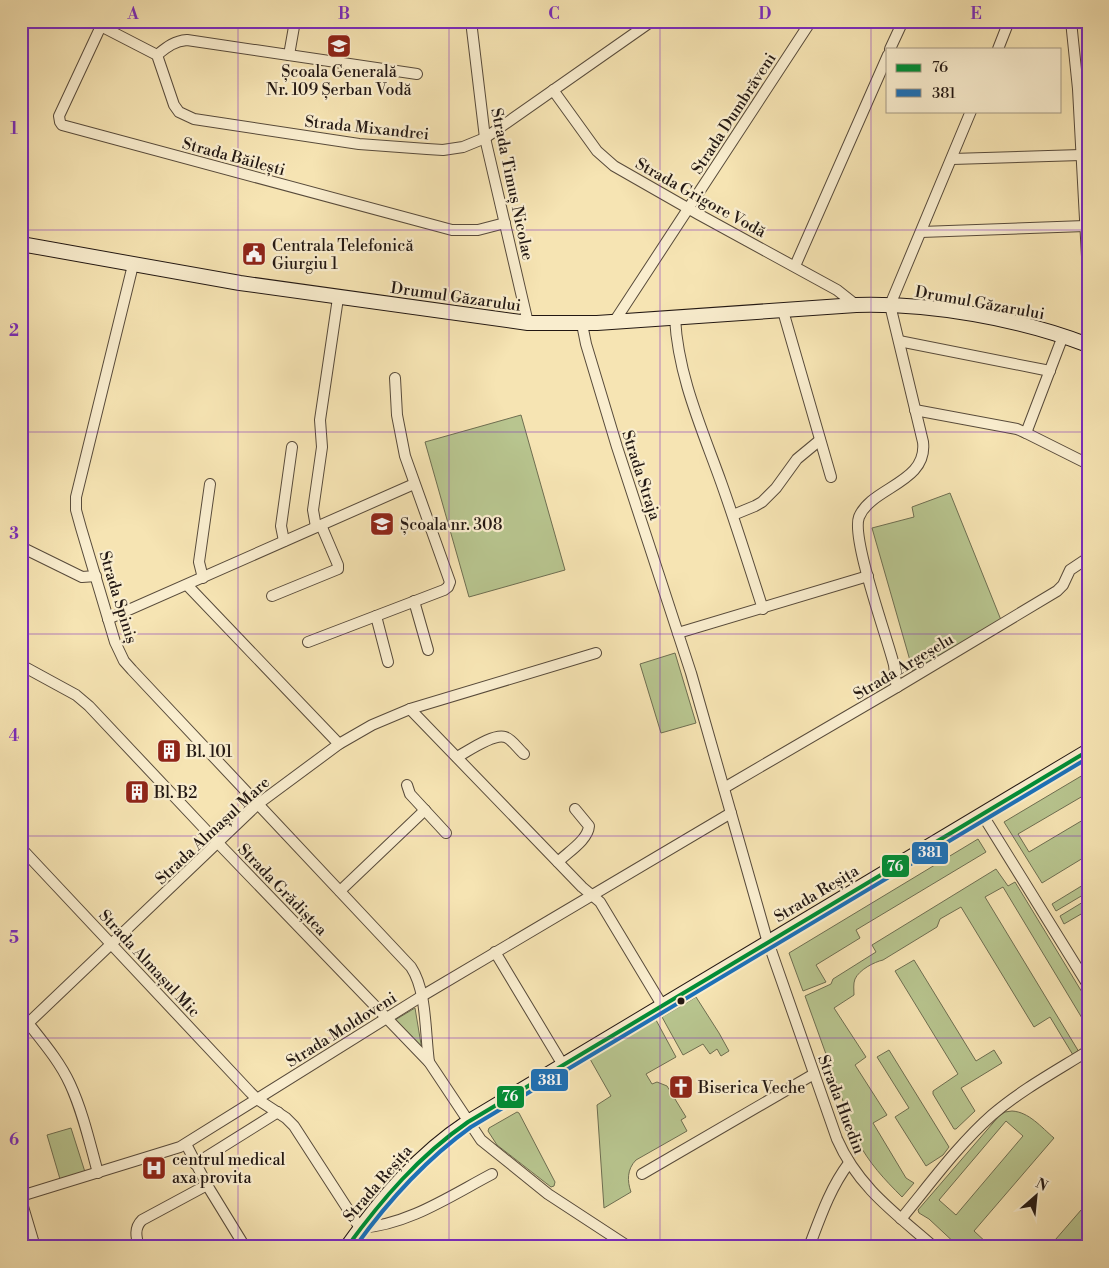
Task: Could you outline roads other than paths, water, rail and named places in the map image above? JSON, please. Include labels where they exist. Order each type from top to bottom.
[{"type":"street","points":[[289,55],[295,21]]},
{"type":"street","name":"Strada Mixandrei","points":[[157,55],[174,105],[179,112],[194,119],[359,144],[443,150],[463,147],[485,138],[652,21]]},
{"type":"street","name":"Strada Dumbrăveni","points":[[614,322],[811,21]]},
{"type":"street","points":[[890,48],[903,21]]},
{"type":"street","points":[[998,48],[1009,21]]},
{"type":"street","points":[[1071,21],[1077,71],[1088,275]]},
{"type":"street","name":"Strada Timuș Nicolae","points":[[474,22],[485,138],[528,323]]},
{"type":"street","points":[[96,24],[157,55],[169,45],[187,40],[417,74]]},
{"type":"street","name":"Strada Băilești","points":[[96,24],[59,116],[62,125],[452,230],[469,231],[505,223]]},
{"type":"street","points":[[795,266],[886,60]]},
{"type":"street","name":"Strada Grigore Vodă","points":[[553,90],[606,160],[688,209],[837,290],[856,306]]},
{"type":"street","points":[[890,305],[972,112]]},
{"type":"street","points":[[952,159],[1081,155]]},
{"type":"street","points":[[921,232],[1085,226]]},
{"type":"street","name":"Drumul Găzarului","points":[[21,244],[240,283],[528,323],[582,324],[890,305],[929,308],[985,317],[1063,336],[1088,345]]},
{"type":"street","name":"Strada Spiniș","points":[[133,265],[76,497],[76,510],[117,647],[124,661],[411,967],[417,976],[422,996]]},
{"type":"street","points":[[272,596],[338,569],[338,565],[318,526],[313,510],[322,447],[320,420],[338,298]]},
{"type":"street","name":"Drumul Găzarului","points":[[868,576],[858,519],[863,510],[916,467],[924,454],[890,305]]},
{"type":"street","points":[[783,311],[831,478]]},
{"type":"street","points":[[676,318],[682,372],[733,515],[763,609]]},
{"type":"street","name":"Strada Straja","points":[[582,324],[586,344],[615,438],[678,633],[768,942]]},
{"type":"street","name":"Drumul Găzarului","points":[[1026,432],[1063,336]]},
{"type":"street","points":[[898,342],[1050,371]]},
{"type":"street","points":[[308,642],[444,590],[450,582],[414,484],[399,431],[395,378]]},
{"type":"street","points":[[915,410],[994,424],[1026,432],[1088,464]]},
{"type":"street","points":[[733,515],[762,502],[776,488],[797,459],[820,440]]},
{"type":"street","points":[[284,541],[281,526],[292,447]]},
{"type":"street","points":[[203,578],[199,562],[210,484]]},
{"type":"street","points":[[108,618],[414,484]]},
{"type":"street","points":[[21,547],[82,577],[96,576]]},
{"type":"street","name":"Strada Argeșelu","points":[[724,788],[1057,591],[1063,585],[1070,570],[1088,558]]},
{"type":"street","points":[[678,633],[868,576],[894,664],[896,687]]},
{"type":"street","points":[[187,585],[339,744]]},
{"type":"street","points":[[414,602],[428,650]]},
{"type":"street","points":[[376,616],[388,662]]},
{"type":"street","name":"Strada Almașul Mare","points":[[25,1026],[258,804],[339,744],[372,725],[410,709],[596,653]]},
{"type":"street","name":"Strada Grădiștea","points":[[21,665],[84,701],[429,1062],[468,1122],[486,1144],[529,1180],[569,1209],[629,1247]]},
{"type":"street","points":[[410,709],[582,888],[600,902],[662,1005]]},
{"type":"street","points":[[456,758],[484,742],[500,737],[507,738],[524,754]]},
{"type":"street","name":"Strada Reșița","points":[[347,1247],[387,1194],[416,1163],[437,1144],[468,1122],[1088,751]]},
{"type":"street","points":[[407,785],[410,794],[446,833]]},
{"type":"street","points":[[558,862],[585,836],[588,830],[589,826],[575,809]]},
{"type":"street","points":[[340,891],[424,810]]},
{"type":"street","name":"Strada Moldoveni","points":[[21,1196],[164,1153],[186,1144],[422,996],[731,814]]},
{"type":"street","points":[[982,814],[1088,985]]},
{"type":"street","name":"Strada Almașul Mic","points":[[21,848],[257,1098],[278,1112],[294,1126],[360,1228]]},
{"type":"street","name":"Strada Huedin","points":[[768,942],[837,1139],[849,1163],[876,1197],[934,1247]]},
{"type":"street","points":[[495,952],[563,1065]]},
{"type":"street","name":"Strada Grădiștea","points":[[422,996],[429,1062]]},
{"type":"street","points":[[25,1026],[64,1072],[70,1083],[98,1173]]},
{"type":"street","points":[[901,1219],[972,1134],[992,1115],[1088,1051]]},
{"type":"street","points":[[642,1174],[814,1074]]},
{"type":"street","points":[[195,1164],[278,1112]]},
{"type":"street","points":[[186,1144],[207,1185],[245,1247]]},
{"type":"street","points":[[809,1247],[830,1194],[849,1163]]},
{"type":"street","points":[[360,1228],[402,1220],[492,1174]]},
{"type":"street","points":[[139,1247],[136,1229],[142,1220],[207,1185]]},
{"type":"street","points":[[21,1200],[35,1247]]},
{"type":"place","name":"Școala Generală Nr. 109 Șerban Vodă","points":[[339,46]]},
{"type":"place","name":"Centrala Telefonică Giurgiu 1","points":[[254,254]]},
{"type":"place","name":"Școala nr. 308","points":[[382,524]]},
{"type":"place","name":"Bl. 101","points":[[169,751]]},
{"type":"place","name":"Bl. B2","points":[[137,792]]},
{"type":"place","name":"Biserica Veche","points":[[681,1087]]},
{"type":"place","name":"centrul medical axa provita","points":[[154,1168]]}]
